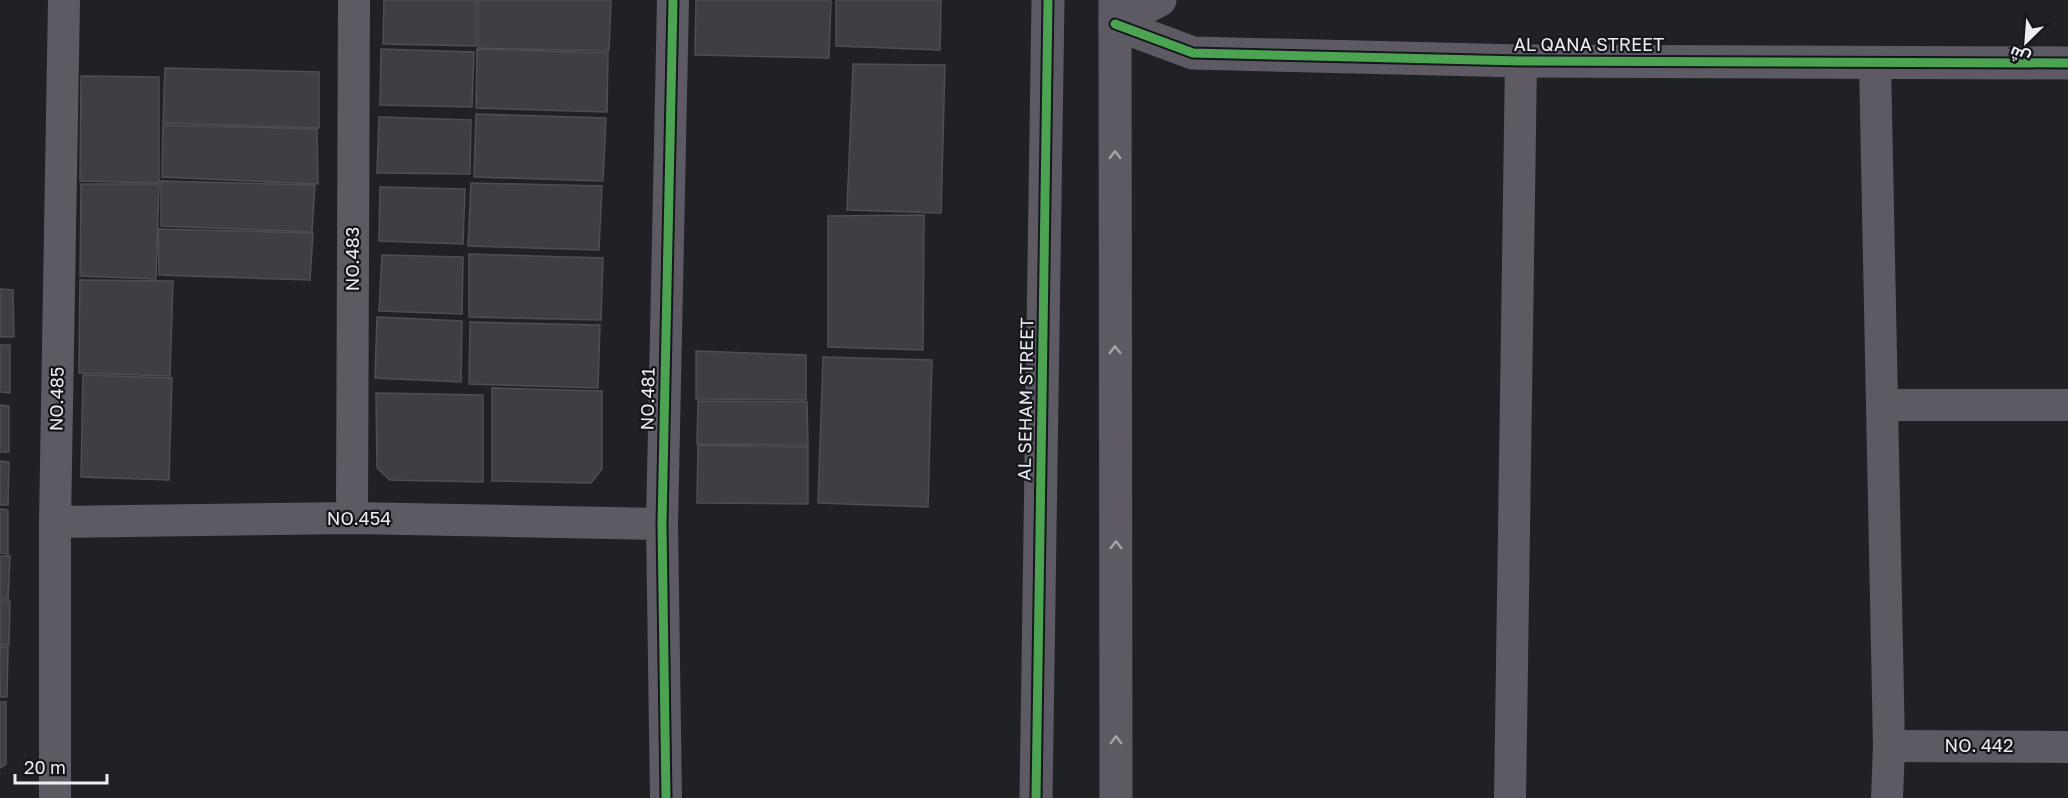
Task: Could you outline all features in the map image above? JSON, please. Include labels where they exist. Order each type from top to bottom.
[{"type":"street","name":"NO.485","points":[[55,798],[55,522],[64,0]]},
{"type":"street","name":"NO.483","points":[[352,518],[354,0]]},
{"type":"street","name":"NO.481","points":[[666,798],[662,524],[673,0]]},
{"type":"street","name":"AL SEHAM STREET","points":[[1036,798],[1048,0]]},
{"type":"street","points":[[1116,798],[1115,12],[1160,0]]},
{"type":"street","name":"AL QANA STREET","points":[[1115,12],[1193,53],[1521,61],[2068,63]]},
{"type":"street","points":[[1510,798],[1521,61]]},
{"type":"street","points":[[1875,63],[1889,746],[1887,798]]},
{"type":"street","points":[[1882,405],[2068,405]]},
{"type":"street","name":"NO.454","points":[[55,522],[352,518],[662,524]]},
{"type":"street","name":"NO. 442","points":[[1889,746],[2068,747]]},
{"type":"building","points":[[384,0],[476,0],[476,46],[383,44]]},
{"type":"building","points":[[478,0],[611,0],[609,51],[478,48]]},
{"type":"building","points":[[696,0],[831,0],[829,58],[695,55]]},
{"type":"building","points":[[836,0],[941,0],[940,50],[836,46]]},
{"type":"building","points":[[381,49],[474,52],[472,107],[380,105]]},
{"type":"building","points":[[477,49],[608,53],[607,112],[476,108]]},
{"type":"building","points":[[853,64],[945,65],[941,213],[847,210]]},
{"type":"building","points":[[165,68],[319,72],[319,128],[163,123]]},
{"type":"building","points":[[81,76],[159,77],[159,183],[80,181]]},
{"type":"building","points":[[476,114],[606,118],[603,181],[474,177]]},
{"type":"building","points":[[379,117],[471,120],[470,174],[377,173]]},
{"type":"building","points":[[163,125],[317,129],[318,184],[162,177]]},
{"type":"building","points":[[161,181],[315,185],[312,232],[161,226]]},
{"type":"building","points":[[471,183],[602,186],[599,250],[468,246]]},
{"type":"building","points":[[81,184],[159,184],[156,279],[80,276]]},
{"type":"building","points":[[380,187],[465,189],[463,244],[379,241]]},
{"type":"building","points":[[924,215],[923,350],[828,347],[828,216]]},
{"type":"building","points":[[158,229],[313,233],[310,280],[159,275]]},
{"type":"building","points":[[469,254],[603,258],[601,320],[469,317]]},
{"type":"building","points":[[382,255],[463,257],[462,314],[379,311]]},
{"type":"building","points":[[80,280],[173,281],[170,376],[79,373]]},
{"type":"building","points":[[0,289],[13,290],[14,337],[0,337]]},
{"type":"building","points":[[377,317],[462,321],[461,382],[375,378]]},
{"type":"building","points":[[470,322],[600,325],[598,388],[469,384]]},
{"type":"building","points":[[0,345],[10,345],[10,393],[0,392]]},
{"type":"building","points":[[696,351],[806,355],[806,400],[696,399]]},
{"type":"building","points":[[823,357],[932,360],[928,507],[818,503]]},
{"type":"building","points":[[83,375],[172,378],[169,480],[81,477]]},
{"type":"building","points":[[492,388],[602,391],[602,469],[591,483],[492,481]]},
{"type":"building","points":[[376,393],[483,395],[483,482],[390,480],[377,468]]},
{"type":"building","points":[[698,401],[807,402],[808,445],[697,444]]},
{"type":"building","points":[[0,405],[9,406],[9,452],[0,452]]},
{"type":"building","points":[[698,445],[808,447],[808,504],[697,503]]},
{"type":"building","points":[[0,461],[9,462],[8,505],[0,505]]},
{"type":"building","points":[[0,509],[8,510],[8,554],[0,553]]},
{"type":"building","points":[[0,556],[10,556],[8,599],[0,599]]},
{"type":"building","points":[[0,601],[10,601],[9,645],[0,645]]},
{"type":"building","points":[[0,647],[8,647],[7,697],[0,697]]},
{"type":"building","points":[[0,702],[6,702],[6,764],[0,768]]},
{"type":"cycle path","points":[[666,798],[662,524],[673,0]]},
{"type":"cycle path","points":[[1036,798],[1048,0]]},
{"type":"cycle path","points":[[1115,24],[1193,53],[1521,61],[2068,63]]}]
